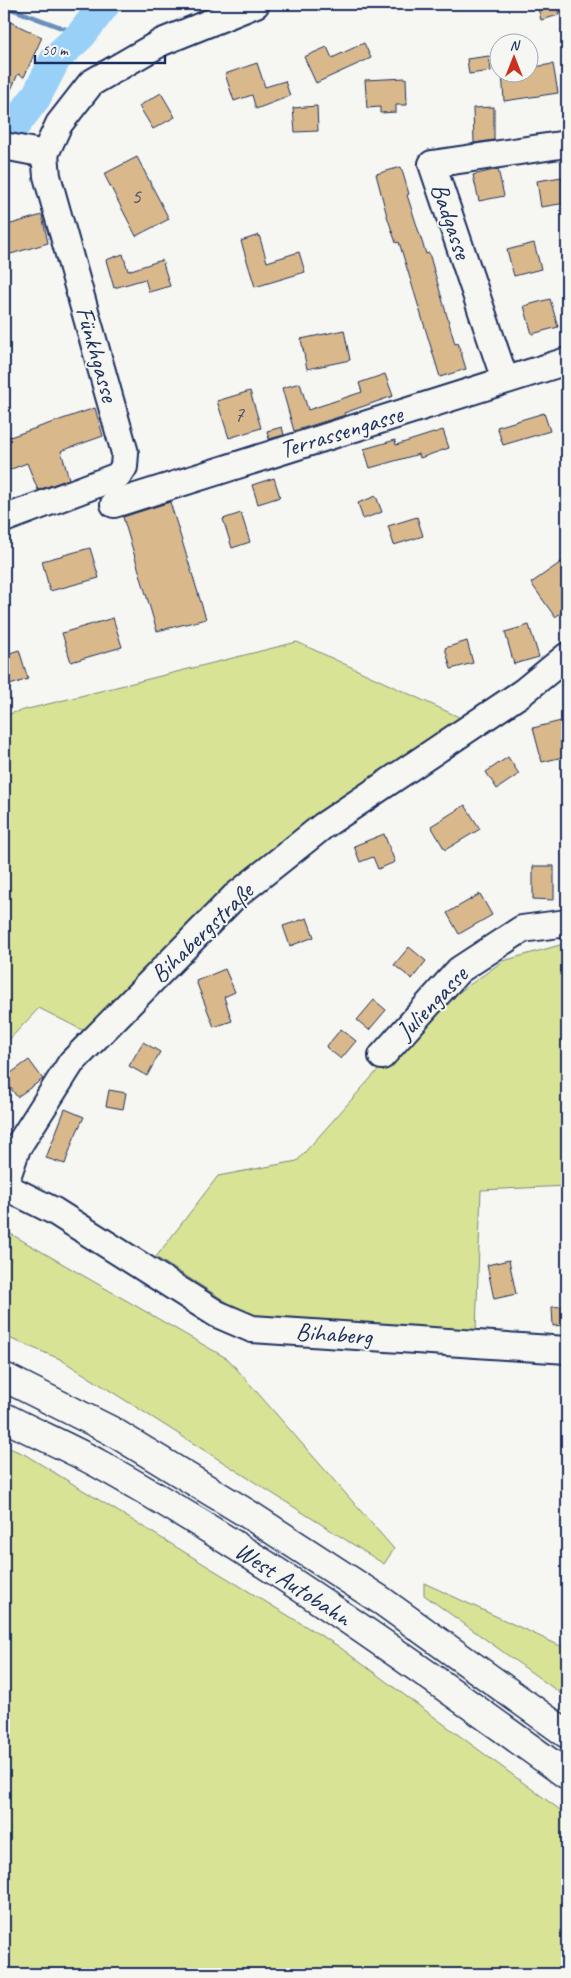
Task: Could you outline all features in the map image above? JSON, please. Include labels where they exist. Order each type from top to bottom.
[{"type":"highway","name":"West Autobahn","points":[[4,1377],[110,1430],[248,1514],[382,1601],[567,1734]]},
{"type":"highway","name":"West Autobahn","points":[[4,1417],[98,1463],[234,1545],[365,1632],[567,1775]]},
{"type":"street","points":[[25,150],[59,124],[91,83],[162,42],[256,4]]},
{"type":"street","name":"Badgasse","points":[[505,380],[432,164],[567,144]]},
{"type":"street","name":"Fünkhgasse","points":[[4,519],[118,476],[124,467],[125,453],[46,176],[25,150]]},
{"type":"street","name":"Terrassengasse","points":[[114,504],[567,361]]},
{"type":"street","name":"Bihabergstraße","points":[[122,1253],[54,1211],[4,1186],[16,1148],[71,1063],[234,897],[323,826],[523,692],[567,656]]},
{"type":"street","name":"Juliengasse","points":[[382,1056],[459,970],[522,929],[567,923]]},
{"type":"street","name":"Bihaberg","points":[[122,1253],[217,1314],[252,1329],[567,1350]]},
{"type":"green space","points":[[297,642],[461,718],[221,896],[84,1031],[39,1008],[4,1045],[4,715]]},
{"type":"green space","points":[[567,943],[567,1186],[481,1190],[476,1330],[252,1318],[156,1257],[218,1176],[297,1161],[426,1016],[503,961]]},
{"type":"green space","points":[[4,1230],[228,1359],[394,1549],[384,1564],[60,1359],[4,1336]]},
{"type":"green space","points":[[4,1446],[24,1454],[338,1646],[567,1815],[567,1974],[4,1974]]},
{"type":"green space","points":[[424,1583],[567,1649],[567,1698],[424,1595]]},
{"type":"building","points":[[537,4],[556,4],[559,15],[541,20]]},
{"type":"building","points":[[4,19],[42,37],[24,77],[18,74],[4,105]]},
{"type":"building","points":[[364,43],[371,58],[316,83],[304,57],[327,47],[332,58]]},
{"type":"building","points":[[488,56],[488,71],[469,74],[467,59]]},
{"type":"building","points":[[257,63],[265,87],[285,81],[290,96],[256,109],[252,95],[234,101],[225,74]]},
{"type":"building","points":[[553,64],[558,93],[504,101],[503,82],[538,82],[538,66]]},
{"type":"building","points":[[406,78],[407,105],[396,105],[396,112],[380,113],[380,107],[367,108],[365,80]]},
{"type":"building","points":[[161,93],[175,117],[153,129],[139,106]]},
{"type":"building","points":[[317,106],[318,131],[295,132],[293,108]]},
{"type":"building","points":[[494,107],[494,140],[474,143],[473,108]]},
{"type":"building","points":[[137,157],[169,219],[136,236],[104,174]]},
{"type":"building","points":[[401,167],[409,194],[407,195],[426,254],[429,253],[455,344],[458,343],[466,369],[440,377],[399,242],[396,243],[387,216],[376,174]]},
{"type":"building","points":[[498,169],[504,196],[479,201],[473,175]]},
{"type":"building","points":[[562,177],[566,203],[541,207],[537,181]]},
{"type":"building","points":[[42,215],[48,243],[4,256],[4,226]]},
{"type":"building","points":[[259,235],[267,262],[299,252],[305,272],[255,287],[241,241]]},
{"type":"building","points":[[534,243],[541,269],[514,276],[507,250]]},
{"type":"building","points":[[123,254],[128,271],[162,260],[170,286],[149,292],[145,279],[114,288],[106,260]]},
{"type":"building","points":[[550,299],[558,327],[532,334],[524,306]]},
{"type":"building","points":[[344,330],[350,360],[307,369],[301,339]]},
{"type":"building","points":[[385,374],[393,396],[344,413],[345,415],[294,431],[282,388],[300,383],[308,410],[362,392],[359,383]]},
{"type":"building","points":[[250,391],[261,428],[229,438],[217,401]]},
{"type":"building","points":[[95,408],[103,436],[61,451],[69,479],[38,490],[27,463],[4,472],[4,439]]},
{"type":"building","points":[[544,413],[550,431],[503,445],[497,427]]},
{"type":"building","points":[[282,427],[284,435],[269,439],[267,431]]},
{"type":"building","points":[[443,430],[449,448],[420,458],[419,454],[370,468],[364,449],[395,440],[396,445]]},
{"type":"building","points":[[274,478],[280,497],[258,504],[252,485]]},
{"type":"building","points":[[376,496],[382,512],[363,519],[358,503]]},
{"type":"building","points":[[170,502],[206,619],[157,631],[123,517]]},
{"type":"building","points":[[241,513],[250,542],[232,548],[223,519]]},
{"type":"building","points":[[417,517],[423,536],[394,545],[388,526]]},
{"type":"building","points":[[90,548],[99,578],[50,591],[42,561]]},
{"type":"building","points":[[567,558],[567,609],[555,617],[531,583]]},
{"type":"building","points":[[113,618],[122,647],[71,662],[62,633]]},
{"type":"building","points":[[529,625],[539,657],[514,664],[505,632]]},
{"type":"building","points":[[467,641],[473,663],[451,669],[445,648]]},
{"type":"building","points":[[19,650],[28,679],[4,687],[4,655]]},
{"type":"building","points":[[565,720],[567,727],[567,756],[542,762],[533,728]]},
{"type":"building","points":[[508,757],[519,774],[497,789],[486,772]]},
{"type":"building","points":[[465,805],[480,829],[445,850],[431,826]]},
{"type":"building","points":[[384,834],[395,862],[378,869],[373,857],[360,862],[354,846]]},
{"type":"building","points":[[533,866],[554,866],[554,900],[533,899]]},
{"type":"building","points":[[480,894],[492,915],[459,934],[447,913]]},
{"type":"building","points":[[307,918],[314,937],[290,946],[283,926]]},
{"type":"building","points":[[409,947],[426,961],[412,979],[394,965]]},
{"type":"building","points":[[225,969],[235,992],[224,997],[232,1021],[214,1027],[196,981]]},
{"type":"building","points":[[374,1000],[386,1010],[369,1030],[357,1020]]},
{"type":"building","points":[[341,1029],[356,1041],[341,1059],[326,1047]]},
{"type":"building","points":[[143,1042],[160,1052],[147,1076],[129,1066]]},
{"type":"building","points":[[29,1060],[43,1079],[17,1097],[4,1078]]},
{"type":"building","points":[[109,1090],[126,1093],[123,1109],[106,1106]]},
{"type":"building","points":[[65,1109],[84,1117],[65,1164],[46,1158]]},
{"type":"building","points":[[509,1260],[516,1294],[494,1299],[487,1265]]},
{"type":"building","points":[[566,1306],[567,1325],[553,1326],[552,1307]]},
{"type":"waterway","points":[[4,139],[36,97],[56,58],[81,35],[105,4]]},
{"type":"waterway","points":[[4,6],[81,35]]}]
